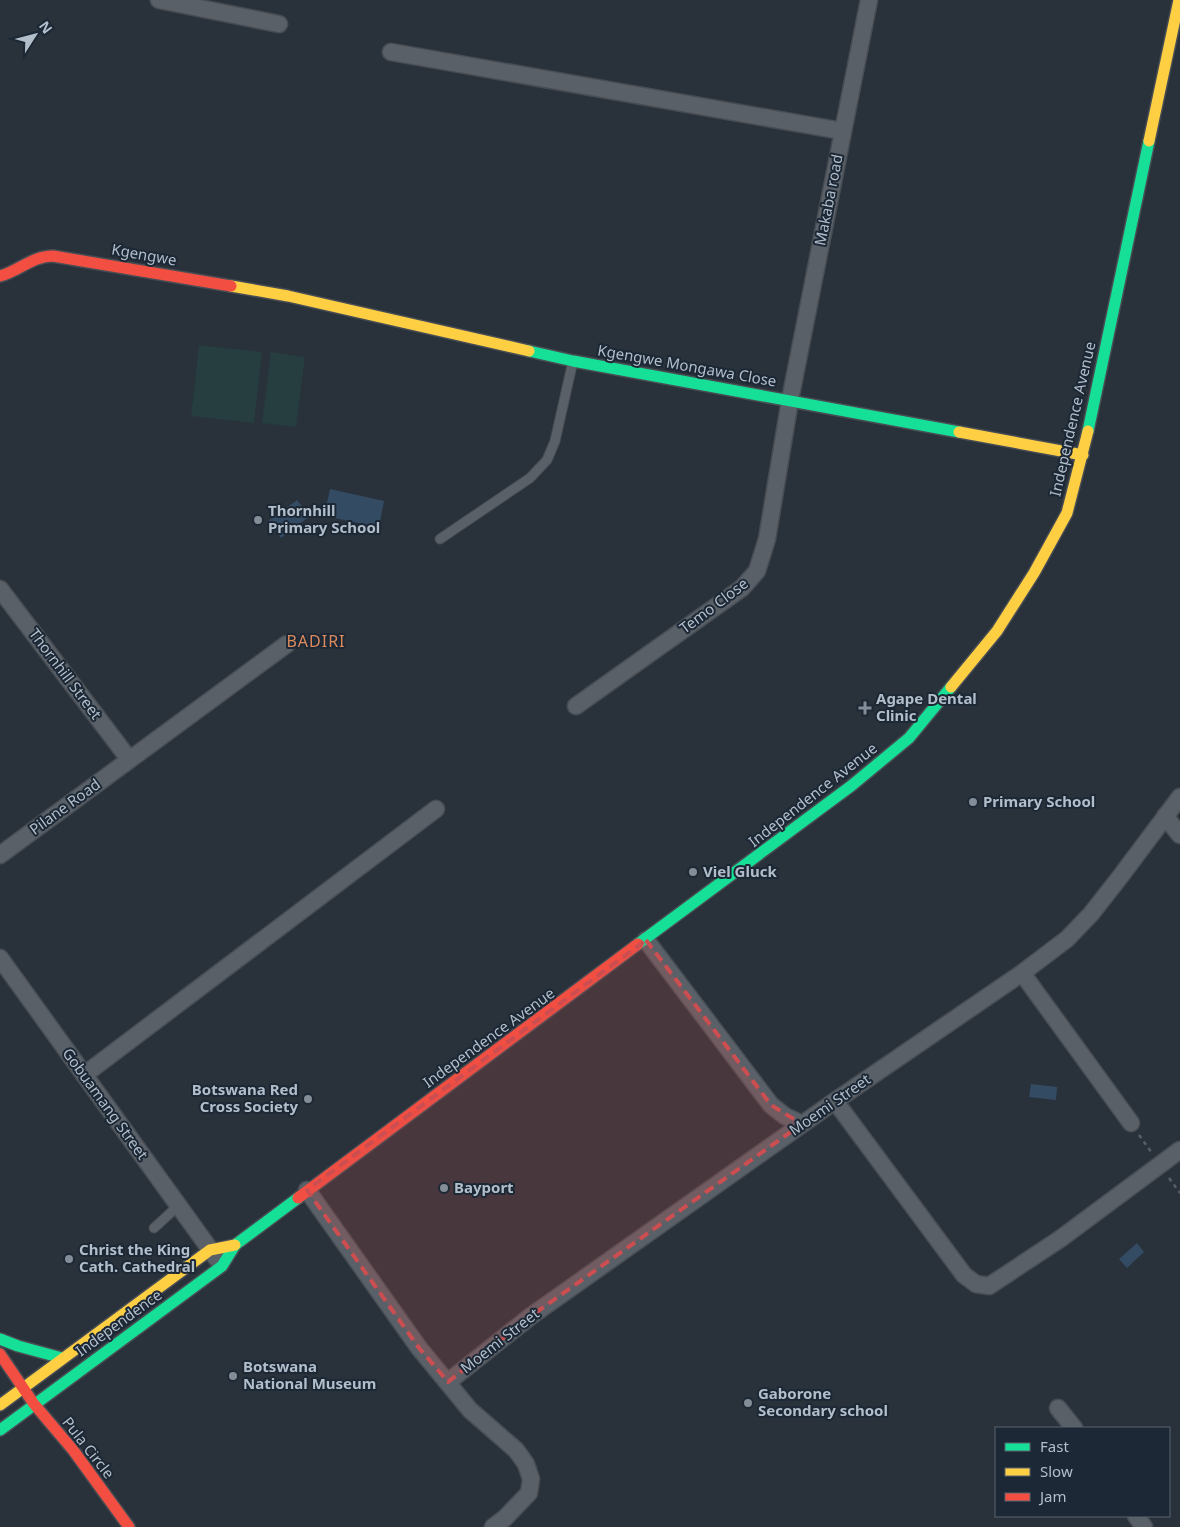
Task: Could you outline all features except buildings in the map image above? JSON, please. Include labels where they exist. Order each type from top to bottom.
[{"type":"street","points":[[159,0],[279,24]]},
{"type":"street","name":"Makaba road","points":[[790,400],[869,0]]},
{"type":"street","name":"Independence Avenue","points":[[235,1245],[851,786],[909,738],[997,631],[1034,573],[1067,513],[1083,455],[1180,0]]},
{"type":"street","points":[[391,52],[842,131]]},
{"type":"street","name":"Kgengwe","points":[[0,276],[14,272],[33,259],[48,255],[288,296]]},
{"type":"street","name":"Kgengwe Mongawa Close","points":[[288,296],[573,361],[1083,455]]},
{"type":"street","name":"Temo Close","points":[[576,706],[742,588],[757,571],[767,539],[790,400]]},
{"type":"street","name":"Thornhill Street","points":[[0,589],[129,759]]},
{"type":"street","name":"Pilane Road","points":[[0,855],[287,644]]},
{"type":"street","name":"Moemi Street","points":[[448,1382],[531,1316],[835,1100],[1022,973],[1067,939],[1090,914],[1180,797]]},
{"type":"street","points":[[84,1075],[436,809]]},
{"type":"street","points":[[1165,816],[1180,835]]},
{"type":"street","points":[[646,940],[771,1105],[785,1116],[802,1124]]},
{"type":"street","name":"Gobuamang Street","points":[[0,958],[222,1266]]},
{"type":"street","points":[[1022,973],[1131,1124]]},
{"type":"street","points":[[835,1100],[964,1275],[976,1284],[990,1286],[1060,1239],[1180,1150]]},
{"type":"street","points":[[307,1190],[419,1348],[470,1410],[516,1450],[526,1464],[531,1479],[529,1493],[505,1518],[493,1527]]},
{"type":"street","name":"Independence","points":[[23,1388],[210,1250],[235,1245]]},
{"type":"street","name":"Independence","points":[[0,1430],[222,1266],[235,1245]]},
{"type":"street","points":[[0,1339],[62,1358]]},
{"type":"street","name":"Pula Circle","points":[[0,1354],[34,1404],[73,1450],[129,1527]]},
{"type":"street","points":[[0,1405],[23,1388]]},
{"type":"street","points":[[1058,1408],[1073,1427]]},
{"type":"lane","points":[[440,539],[530,478],[546,460],[555,441],[573,361]]},
{"type":"lane","points":[[154,1228],[178,1206]]},
{"type":"highlighted area","points":[[646,940],[771,1105],[802,1124],[531,1316],[448,1382],[419,1348],[307,1190]]},
{"type":"green space","points":[[199,345],[262,352],[254,423],[191,416]]},
{"type":"green space","points":[[271,352],[305,357],[296,427],[262,423]]},
{"type":"water","points":[[330,489],[384,501],[379,527],[324,516]]},
{"type":"water","points":[[297,500],[310,516],[281,538],[268,521]]},
{"type":"water","points":[[1031,1084],[1057,1087],[1056,1100],[1029,1097]]},
{"type":"water","points":[[1137,1243],[1144,1252],[1127,1268],[1119,1259]]},
{"type":"traffic: fast","points":[[1088,431],[1149,141]]},
{"type":"traffic: fast","points":[[529,351],[573,361],[959,432]]},
{"type":"traffic: fast","points":[[638,944],[851,786],[909,738],[951,687]]},
{"type":"traffic: fast","points":[[0,1430],[222,1266],[235,1245],[298,1198]]},
{"type":"traffic: fast","points":[[0,1339],[62,1358]]},
{"type":"traffic: slow","points":[[1149,141],[1179,0]]},
{"type":"traffic: slow","points":[[231,286],[288,296],[529,351]]},
{"type":"traffic: slow","points":[[951,687],[997,631],[1034,573],[1067,513],[1088,431]]},
{"type":"traffic: slow","points":[[959,432],[1083,455]]},
{"type":"traffic: slow","points":[[0,1405],[210,1250],[235,1245]]},
{"type":"traffic: jam","points":[[0,276],[39,258],[53,256],[231,286]]},
{"type":"traffic: jam","points":[[298,1198],[638,944]]},
{"type":"traffic: jam","points":[[0,1354],[34,1404],[73,1450],[129,1527]]},
{"type":"place","name":"Thornhill Primary School","points":[[258,520]]},
{"type":"place","name":"Agape Dental Clinic","points":[[865,708]]},
{"type":"place","name":"Primary School","points":[[973,802]]},
{"type":"place","name":"Viel Gluck","points":[[693,872]]},
{"type":"place","name":"Botswana Red Cross Society","points":[[308,1099]]},
{"type":"place","name":"Bayport","points":[[444,1188]]},
{"type":"place","name":"Christ the King Cath. Cathedral","points":[[69,1259]]},
{"type":"place","name":"Botswana National Museum","points":[[233,1376]]},
{"type":"place","name":"Gaborone Secondary school","points":[[748,1403]]},
{"type":"district","name":"BADIRI","points":[[316,641]]}]
